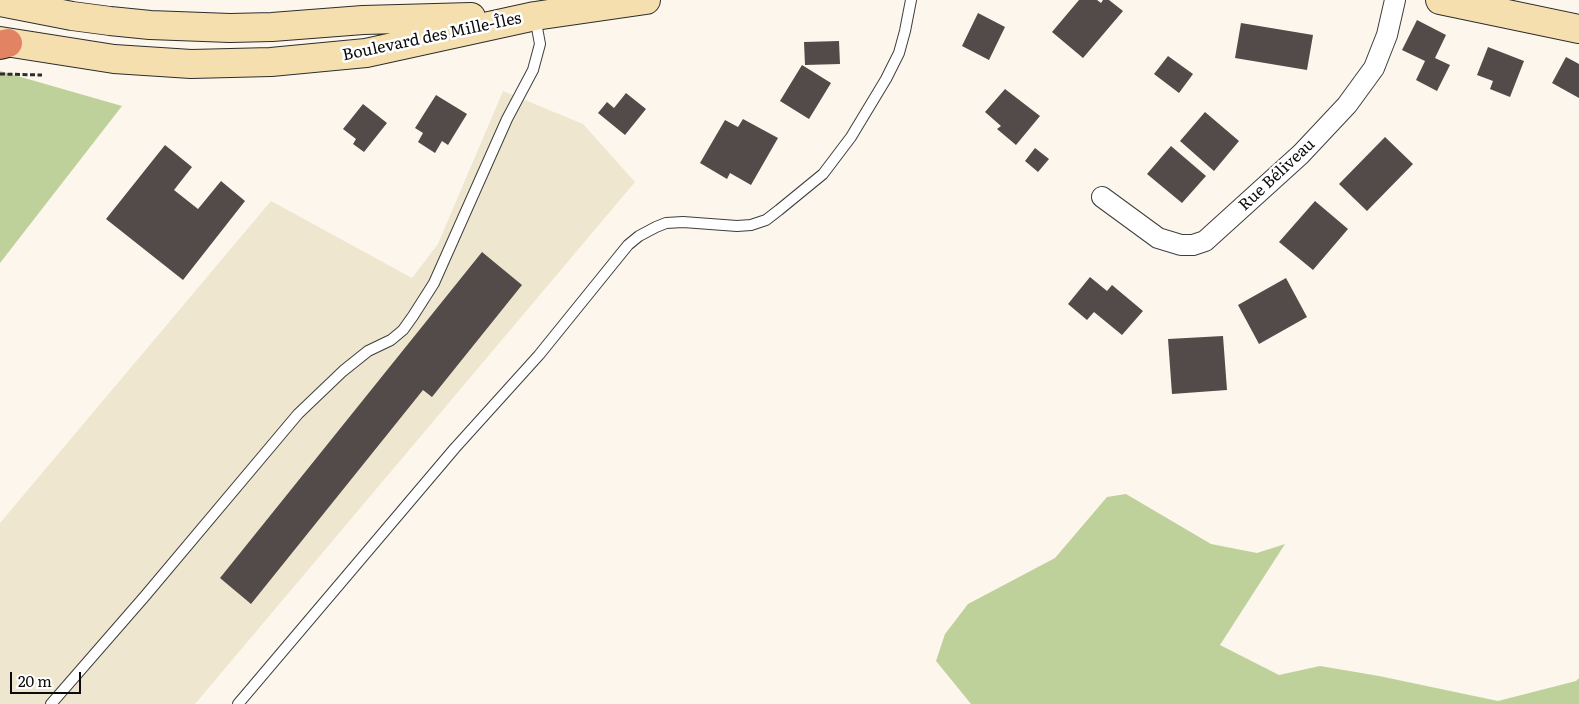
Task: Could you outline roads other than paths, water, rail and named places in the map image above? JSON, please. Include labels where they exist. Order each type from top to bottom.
[{"type":"street","name":"Boulevard des Mille-Îles","points":[[3,43],[83,56],[132,61],[191,64],[271,62],[366,53],[535,16],[646,0]]},
{"type":"street","name":"Rue Béliveau","points":[[1102,197],[1158,238],[1181,245],[1193,245],[1205,241],[1302,154],[1347,105],[1374,68],[1387,35],[1395,0]]},
{"type":"street","points":[[1440,0],[1579,29]]},
{"type":"street","name":"Boulevard des Mille-Îles","points":[[0,2],[64,15],[110,21],[230,28],[272,27],[363,20],[535,16]]},
{"type":"lane","points":[[238,704],[455,448],[539,355],[628,245],[639,236],[666,223],[683,222],[737,226],[751,225],[766,220],[823,174],[851,137],[886,79],[899,53],[906,31],[910,0]]},
{"type":"lane","points":[[51,704],[158,582],[298,414],[343,371],[368,351],[391,340],[403,330],[413,316],[434,284],[507,119],[534,70],[540,44],[535,16]]}]
